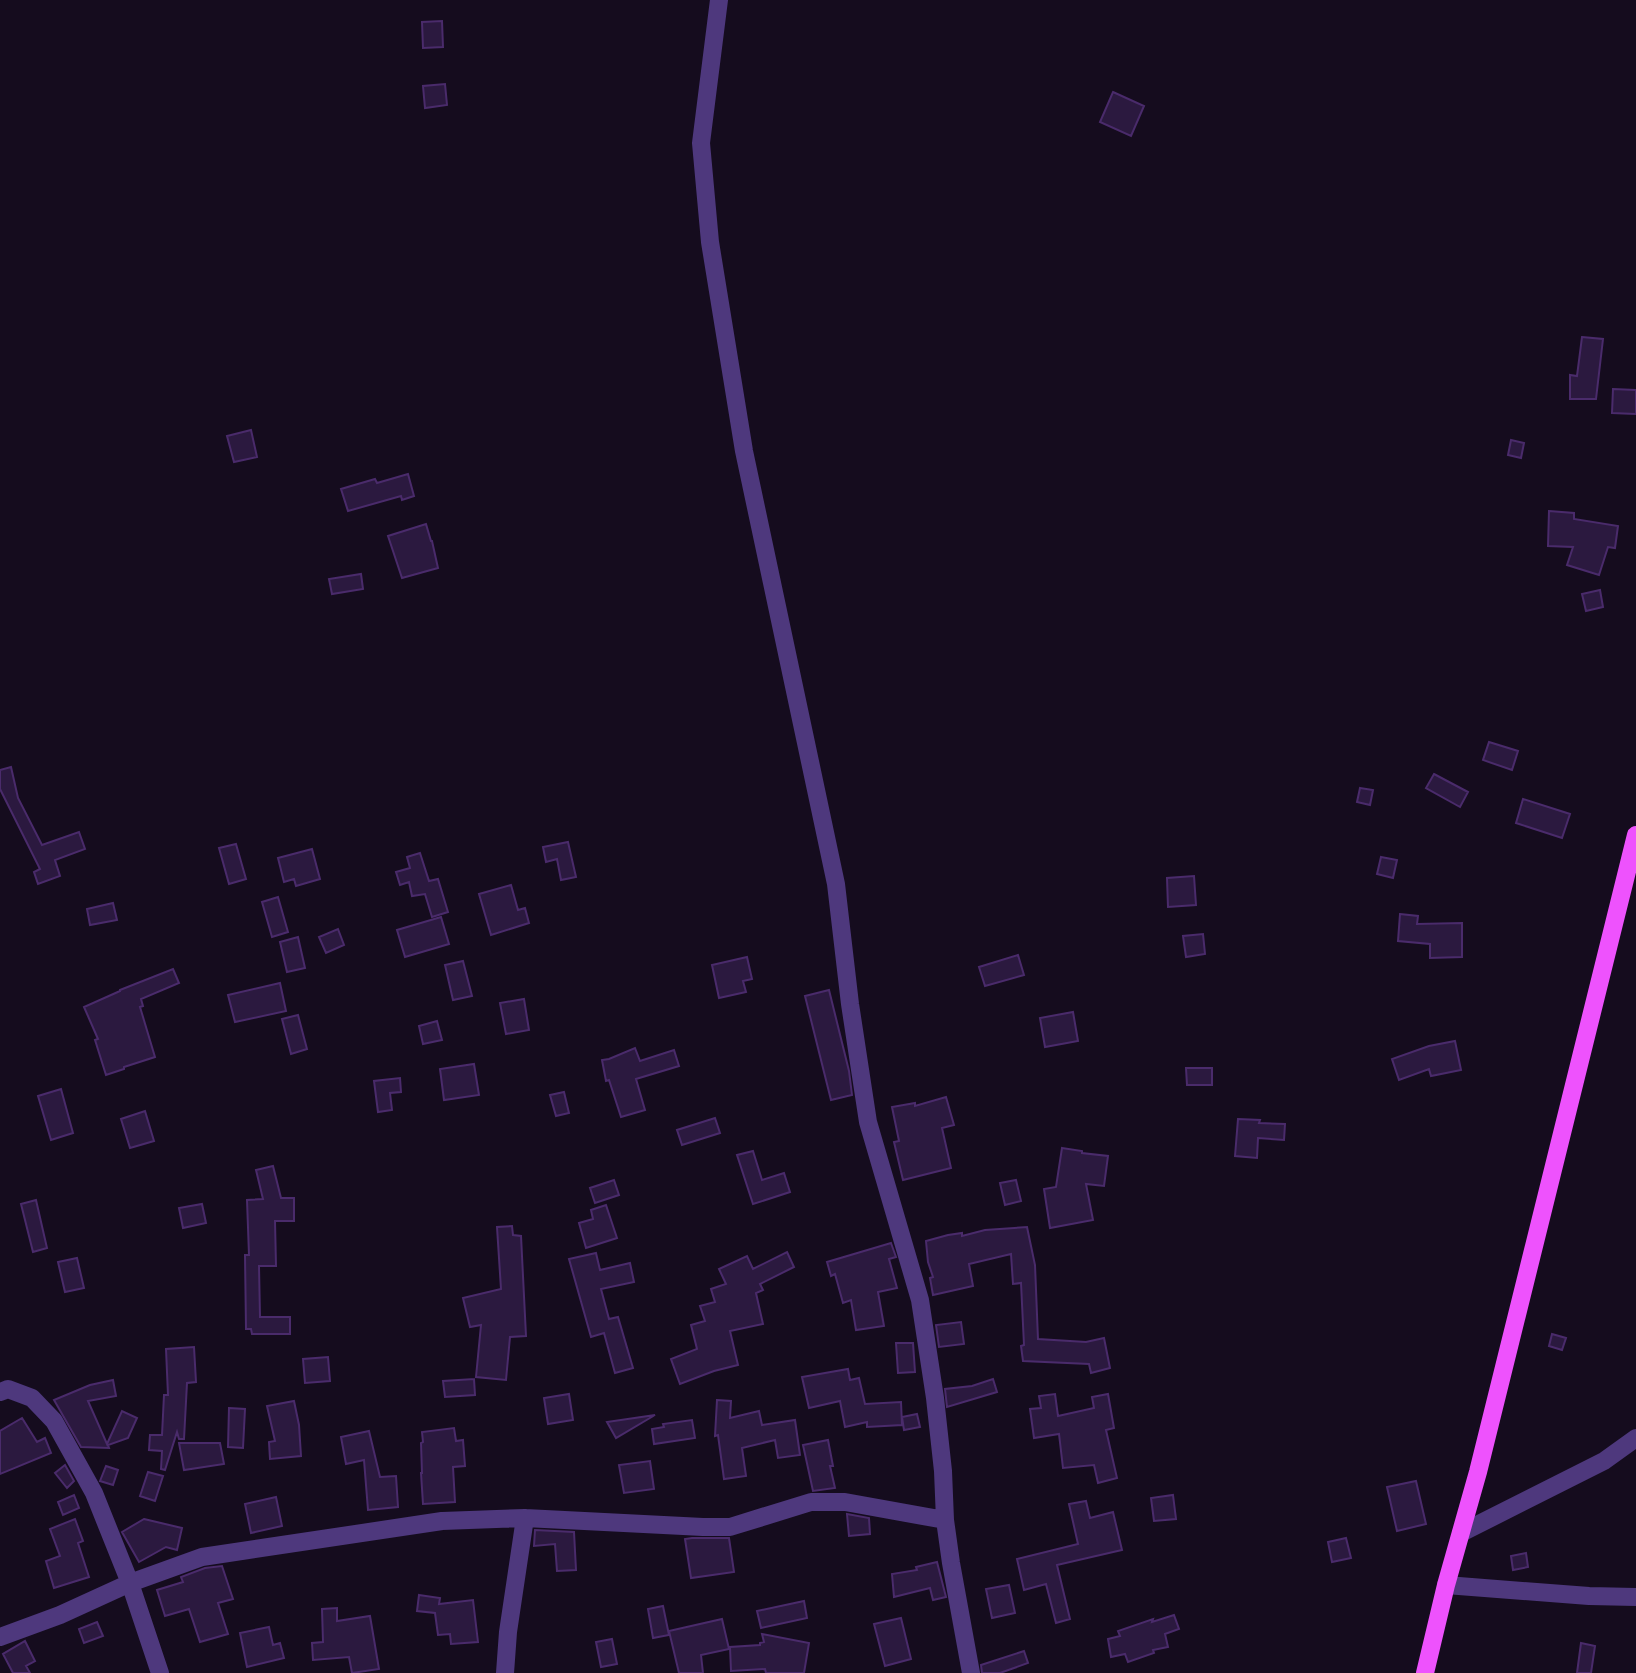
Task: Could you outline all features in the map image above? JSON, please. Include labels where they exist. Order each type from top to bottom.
[{"type":"main road","points":[[1425,1673],[1446,1585],[1478,1472],[1636,835]]},
{"type":"street","points":[[719,0],[701,143],[710,242],[744,451],[836,884],[850,1004],[868,1122],[920,1300],[935,1398],[945,1520],[971,1673]]},
{"type":"street","points":[[0,1392],[8,1389],[33,1398],[54,1421],[94,1493],[130,1583],[160,1673]]},
{"type":"street","points":[[1461,1533],[1604,1461],[1636,1438]]},
{"type":"street","points":[[0,1637],[60,1615],[130,1583],[202,1557],[442,1521],[525,1518],[730,1527],[811,1502],[845,1502],[945,1520]]},
{"type":"street","points":[[505,1673],[508,1632],[525,1518]]},
{"type":"street","points":[[1446,1585],[1636,1597]]},
{"type":"building","points":[[442,21],[443,47],[423,48],[422,22]]},
{"type":"building","points":[[445,84],[447,105],[425,108],[423,86]]},
{"type":"building","points":[[1113,92],[1144,106],[1131,136],[1100,122]]},
{"type":"building","points":[[1582,337],[1603,339],[1596,399],[1570,399],[1570,375],[1577,376]]},
{"type":"building","points":[[1613,389],[1636,390],[1636,414],[1612,413]]},
{"type":"building","points":[[251,430],[257,457],[234,462],[227,436]]},
{"type":"building","points":[[1511,440],[1524,443],[1521,458],[1508,455]]},
{"type":"building","points":[[408,474],[414,496],[402,500],[401,496],[348,511],[341,489],[375,479],[377,483]]},
{"type":"building","points":[[1549,511],[1574,513],[1574,519],[1618,526],[1615,548],[1608,547],[1599,575],[1567,565],[1573,547],[1548,546]]},
{"type":"building","points":[[426,524],[438,568],[402,578],[388,536]]},
{"type":"building","points":[[361,574],[363,589],[332,594],[329,579]]},
{"type":"building","points":[[1600,590],[1603,607],[1586,611],[1582,594]]},
{"type":"building","points":[[1489,742],[1518,751],[1512,770],[1483,760]]},
{"type":"building","points":[[11,767],[18,798],[42,845],[79,832],[85,849],[55,860],[60,876],[38,884],[34,872],[40,869],[0,789],[0,770]]},
{"type":"building","points":[[1434,774],[1468,792],[1460,807],[1426,788]]},
{"type":"building","points":[[1360,788],[1373,790],[1370,805],[1357,802]]},
{"type":"building","points":[[1523,799],[1570,814],[1562,838],[1516,823]]},
{"type":"building","points":[[568,842],[576,877],[561,880],[557,859],[546,862],[543,847]]},
{"type":"building","points":[[236,844],[246,879],[229,884],[219,848]]},
{"type":"building","points":[[312,849],[320,879],[296,886],[294,879],[284,882],[278,858]]},
{"type":"building","points":[[420,853],[429,881],[438,879],[448,912],[432,917],[425,894],[412,896],[409,882],[400,885],[396,872],[410,868],[407,857]]},
{"type":"building","points":[[1381,857],[1397,860],[1393,878],[1377,874]]},
{"type":"building","points":[[1194,876],[1196,905],[1168,907],[1167,878]]},
{"type":"building","points":[[511,885],[518,910],[525,908],[529,923],[491,935],[479,894]]},
{"type":"building","points":[[278,897],[288,932],[272,937],[262,902]]},
{"type":"building","points":[[113,903],[117,920],[90,925],[87,909]]},
{"type":"building","points":[[1400,914],[1418,916],[1417,924],[1462,923],[1462,957],[1430,958],[1430,944],[1398,941]]},
{"type":"building","points":[[441,917],[449,944],[405,957],[397,930]]},
{"type":"building","points":[[338,929],[344,945],[326,953],[319,937]]},
{"type":"building","points":[[1203,934],[1205,954],[1186,957],[1183,936]]},
{"type":"building","points":[[298,937],[305,968],[287,972],[280,942]]},
{"type":"building","points":[[1018,955],[1024,975],[985,986],[979,967]]},
{"type":"building","points":[[747,957],[752,979],[743,981],[746,992],[719,998],[712,965]]},
{"type":"building","points":[[463,961],[472,996],[453,1000],[445,965]]},
{"type":"building","points":[[173,969],[179,983],[141,999],[143,1006],[140,1007],[155,1057],[106,1075],[95,1040],[98,1039],[84,1007]]},
{"type":"building","points":[[280,983],[286,1011],[235,1022],[228,995]]},
{"type":"building","points":[[829,990],[849,1071],[852,1095],[831,1100],[805,996]]},
{"type":"building","points":[[524,999],[529,1030],[506,1034],[500,1003]]},
{"type":"building","points":[[1073,1012],[1078,1041],[1045,1047],[1040,1018]]},
{"type":"building","points":[[298,1015],[307,1049],[291,1054],[282,1019]]},
{"type":"building","points":[[437,1021],[442,1040],[423,1044],[419,1026]]},
{"type":"building","points":[[1455,1041],[1461,1070],[1431,1076],[1429,1069],[1399,1080],[1392,1059],[1429,1046]]},
{"type":"building","points":[[635,1048],[640,1061],[674,1050],[679,1066],[636,1079],[645,1110],[621,1117],[609,1080],[606,1081],[602,1060]]},
{"type":"building","points":[[474,1064],[479,1095],[444,1100],[440,1069]]},
{"type":"building","points":[[1186,1068],[1212,1068],[1212,1085],[1187,1085]]},
{"type":"building","points":[[400,1078],[401,1092],[390,1093],[392,1110],[378,1112],[374,1081]]},
{"type":"building","points":[[61,1089],[73,1133],[51,1140],[38,1096]]},
{"type":"building","points":[[564,1092],[569,1113],[556,1116],[550,1095]]},
{"type":"building","points":[[946,1097],[954,1125],[942,1128],[951,1168],[903,1180],[894,1142],[899,1141],[892,1107],[915,1103],[915,1106]]},
{"type":"building","points":[[145,1111],[154,1141],[130,1148],[121,1119]]},
{"type":"building","points":[[715,1118],[720,1133],[682,1145],[677,1130]]},
{"type":"building","points":[[1238,1119],[1285,1124],[1284,1140],[1258,1138],[1257,1158],[1235,1156]]},
{"type":"building","points":[[1062,1148],[1108,1156],[1104,1186],[1086,1184],[1093,1220],[1050,1228],[1044,1189],[1056,1187]]},
{"type":"building","points":[[753,1151],[762,1180],[784,1173],[790,1192],[753,1204],[737,1155]]},
{"type":"building","points":[[273,1166],[281,1198],[294,1198],[294,1221],[275,1221],[276,1266],[259,1266],[260,1317],[290,1317],[290,1334],[252,1334],[251,1329],[246,1329],[245,1255],[249,1255],[247,1200],[263,1199],[256,1170]]},
{"type":"building","points":[[614,1180],[619,1195],[595,1203],[590,1188]]},
{"type":"building","points":[[1016,1180],[1021,1201],[1005,1205],[1000,1183]]},
{"type":"building","points":[[36,1200],[47,1248],[33,1252],[21,1204]]},
{"type":"building","points":[[202,1204],[206,1223],[183,1228],[179,1208]]},
{"type":"building","points":[[606,1205],[617,1238],[586,1248],[579,1223],[593,1219],[591,1210]]},
{"type":"building","points":[[512,1226],[513,1235],[521,1236],[526,1336],[510,1337],[506,1380],[476,1377],[481,1325],[470,1327],[463,1298],[501,1289],[497,1227]]},
{"type":"building","points":[[1027,1227],[1035,1265],[1038,1339],[1086,1342],[1104,1338],[1110,1368],[1091,1373],[1089,1364],[1023,1361],[1021,1283],[1013,1284],[1011,1254],[969,1264],[973,1286],[933,1295],[930,1278],[933,1277],[926,1241],[962,1233],[962,1236],[985,1230]]},
{"type":"building","points":[[891,1243],[896,1257],[889,1259],[897,1288],[878,1292],[884,1326],[856,1330],[851,1300],[843,1303],[835,1274],[831,1276],[827,1262]]},
{"type":"building","points":[[787,1252],[794,1267],[760,1284],[763,1290],[756,1293],[763,1324],[730,1331],[738,1365],[680,1384],[671,1359],[697,1349],[691,1325],[705,1321],[700,1306],[715,1302],[711,1289],[726,1284],[719,1269],[747,1256],[753,1269]]},
{"type":"building","points":[[596,1253],[600,1270],[630,1263],[634,1282],[601,1289],[609,1319],[618,1317],[633,1368],[615,1373],[604,1333],[591,1337],[569,1259]]},
{"type":"building","points":[[77,1258],[84,1288],[65,1292],[58,1262]]},
{"type":"building","points":[[961,1322],[964,1344],[939,1347],[936,1325]]},
{"type":"building","points":[[1552,1334],[1566,1338],[1562,1350],[1549,1346]]},
{"type":"building","points":[[896,1343],[913,1343],[915,1372],[898,1373]]},
{"type":"building","points":[[194,1347],[196,1382],[187,1383],[184,1439],[179,1439],[177,1432],[165,1470],[161,1469],[162,1451],[149,1450],[150,1435],[162,1435],[164,1395],[168,1395],[166,1349]]},
{"type":"building","points":[[328,1357],[330,1381],[305,1383],[303,1359]]},
{"type":"building","points":[[848,1369],[850,1380],[859,1378],[865,1404],[901,1402],[902,1425],[867,1427],[867,1422],[845,1427],[840,1401],[809,1408],[802,1377]]},
{"type":"building","points":[[474,1379],[475,1395],[445,1397],[443,1381]]},
{"type":"building","points":[[993,1379],[997,1392],[947,1407],[945,1389],[972,1386]]},
{"type":"building","points":[[113,1380],[116,1396],[88,1401],[107,1444],[122,1411],[137,1418],[128,1438],[108,1445],[109,1448],[81,1447],[54,1400],[90,1385]]},
{"type":"building","points":[[569,1394],[573,1420],[548,1424],[544,1398]]},
{"type":"building","points":[[1055,1394],[1058,1416],[1094,1408],[1092,1397],[1108,1394],[1114,1428],[1106,1430],[1117,1478],[1098,1483],[1094,1465],[1063,1468],[1059,1434],[1034,1438],[1030,1409],[1041,1408],[1039,1396]]},
{"type":"building","points":[[717,1400],[731,1401],[730,1418],[759,1411],[762,1425],[795,1420],[800,1455],[778,1458],[775,1440],[742,1448],[746,1476],[724,1479],[718,1435],[715,1436]]},
{"type":"building","points":[[294,1401],[301,1456],[270,1459],[269,1442],[275,1441],[267,1406]]},
{"type":"building","points":[[229,1408],[245,1409],[243,1448],[228,1447]]},
{"type":"building","points":[[917,1414],[920,1427],[904,1430],[902,1417]]},
{"type":"building","points":[[655,1415],[616,1438],[607,1422]]},
{"type":"building","points":[[22,1418],[37,1442],[45,1438],[51,1453],[0,1474],[0,1431]]},
{"type":"building","points":[[692,1420],[695,1438],[654,1444],[652,1429],[664,1427],[663,1424]]},
{"type":"building","points":[[454,1428],[456,1441],[463,1440],[465,1466],[453,1467],[455,1502],[423,1504],[422,1432]]},
{"type":"building","points":[[369,1431],[380,1477],[396,1476],[398,1507],[368,1510],[364,1460],[346,1464],[341,1437]]},
{"type":"building","points":[[828,1440],[835,1488],[813,1491],[803,1445]]},
{"type":"building","points":[[179,1443],[220,1443],[224,1464],[184,1470]]},
{"type":"building","points":[[650,1461],[654,1489],[624,1493],[619,1465]]},
{"type":"building","points":[[65,1465],[74,1481],[67,1488],[55,1473]]},
{"type":"building","points":[[106,1466],[118,1470],[113,1485],[100,1481]]},
{"type":"building","points":[[148,1472],[163,1476],[155,1501],[140,1496]]},
{"type":"building","points":[[1416,1481],[1426,1524],[1397,1531],[1387,1487]]},
{"type":"building","points":[[74,1495],[79,1508],[63,1515],[58,1502]]},
{"type":"building","points":[[1173,1495],[1176,1519],[1154,1521],[1151,1498]]},
{"type":"building","points":[[276,1497],[282,1526],[251,1533],[245,1504]]},
{"type":"building","points":[[1086,1501],[1090,1518],[1113,1512],[1122,1550],[1057,1565],[1070,1619],[1056,1623],[1046,1584],[1024,1590],[1017,1559],[1078,1544],[1069,1504]]},
{"type":"building","points":[[847,1514],[869,1518],[870,1534],[849,1536]]},
{"type":"building","points":[[75,1519],[83,1541],[78,1543],[89,1577],[54,1588],[46,1561],[60,1556],[50,1529]]},
{"type":"building","points":[[144,1519],[182,1528],[177,1550],[166,1547],[139,1562],[122,1532]]},
{"type":"building","points":[[535,1530],[574,1532],[576,1570],[557,1571],[555,1544],[534,1546]]},
{"type":"building","points":[[729,1538],[734,1572],[691,1578],[685,1539]]},
{"type":"building","points":[[1346,1538],[1351,1558],[1332,1562],[1328,1542]]},
{"type":"building","points":[[1526,1553],[1528,1567],[1513,1570],[1511,1556]]},
{"type":"building","points":[[937,1562],[946,1597],[933,1600],[930,1588],[894,1597],[892,1574],[917,1570],[916,1567]]},
{"type":"building","points":[[222,1566],[233,1599],[218,1603],[228,1634],[200,1642],[189,1609],[165,1616],[157,1590],[183,1582],[181,1577],[205,1568]]},
{"type":"building","points":[[1009,1585],[1015,1613],[992,1618],[986,1589]]},
{"type":"building","points":[[419,1595],[440,1598],[439,1604],[473,1600],[478,1642],[451,1644],[450,1634],[438,1635],[435,1613],[417,1611]]},
{"type":"building","points":[[804,1601],[807,1618],[761,1628],[757,1611]]},
{"type":"building","points":[[663,1606],[669,1635],[653,1638],[648,1609]]},
{"type":"building","points":[[337,1608],[337,1621],[370,1616],[379,1669],[352,1673],[349,1657],[313,1660],[312,1643],[323,1642],[322,1609]]},
{"type":"building","points":[[1174,1615],[1179,1629],[1165,1634],[1168,1647],[1153,1650],[1154,1653],[1128,1662],[1125,1654],[1111,1657],[1108,1639],[1120,1636],[1118,1631]]},
{"type":"building","points":[[901,1618],[911,1659],[885,1666],[874,1624]]},
{"type":"building","points":[[722,1619],[729,1649],[701,1655],[703,1673],[679,1673],[669,1631]]},
{"type":"building","points":[[97,1622],[103,1636],[84,1643],[79,1629]]},
{"type":"building","points":[[269,1627],[273,1645],[280,1643],[284,1658],[247,1667],[240,1633]]},
{"type":"building","points":[[762,1634],[809,1643],[804,1673],[766,1673],[765,1669],[731,1671],[730,1647],[760,1645],[764,1642]]},
{"type":"building","points":[[612,1639],[617,1664],[601,1667],[596,1642]]},
{"type":"building","points":[[25,1641],[35,1661],[26,1666],[30,1673],[13,1673],[3,1654]]},
{"type":"building","points":[[1581,1643],[1595,1646],[1591,1673],[1577,1673]]},
{"type":"building","points":[[1024,1651],[1028,1663],[1000,1673],[982,1673],[981,1665]]}]
